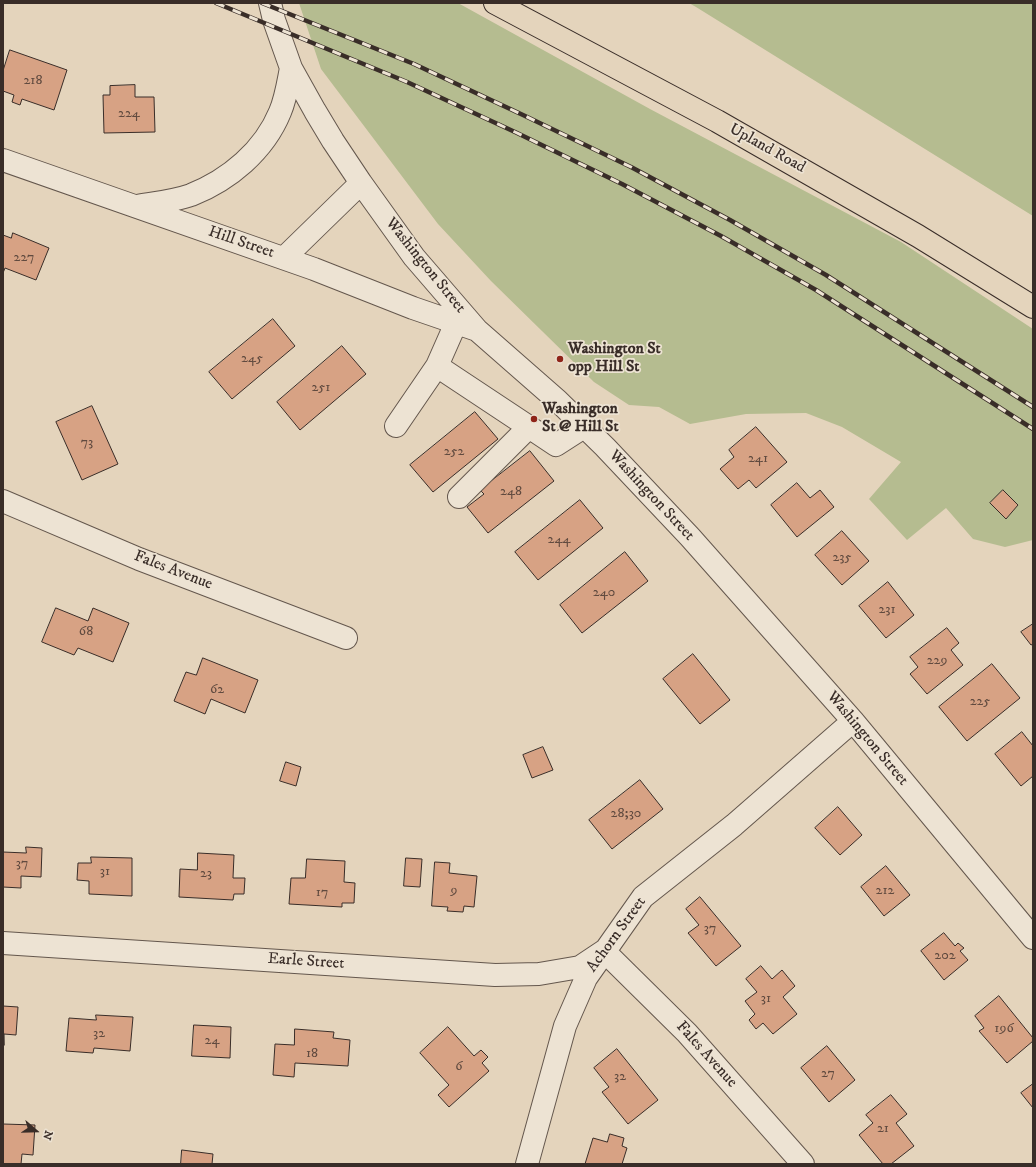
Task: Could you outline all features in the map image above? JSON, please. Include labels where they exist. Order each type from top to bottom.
[{"type":"main road","name":"Upland Road","points":[[495,3],[618,67],[752,140],[918,236],[1033,307]]},
{"type":"street","name":"Washington Street","points":[[270,3],[274,20],[291,68],[333,141],[360,183],[414,257],[477,330],[538,382],[584,427],[690,537],[853,721],[1033,938]]},
{"type":"street","points":[[136,206],[164,202],[190,195],[214,184],[235,170],[249,158],[271,130],[277,118],[286,91],[291,68]]},
{"type":"street","name":"Hill Street","points":[[3,160],[284,258],[413,308],[477,330]]},
{"type":"street","points":[[284,258],[360,183]]},
{"type":"street","points":[[396,426],[437,366],[456,323]]},
{"type":"street","points":[[437,366],[556,445],[584,427]]},
{"type":"street","points":[[459,497],[529,427]]},
{"type":"street","name":"Fales Avenue","points":[[3,501],[139,558],[346,638]]},
{"type":"street","name":"Achorn Street","points":[[527,1164],[565,1026],[586,978],[643,897],[734,825],[853,721]]},
{"type":"street","name":"Earle Street","points":[[3,942],[495,975],[539,974],[580,967],[604,951]]},
{"type":"street","name":"Fales Avenue","points":[[604,951],[687,1033],[804,1164]]},
{"type":"green space","points":[[299,3],[458,3],[650,109],[901,242],[1033,329],[1033,540],[1005,547],[973,539],[946,508],[907,540],[869,499],[901,462],[842,427],[806,413],[746,414],[690,424],[659,407],[629,405],[594,382],[491,281],[438,224],[321,69]]},
{"type":"green space","points":[[689,3],[1033,3],[1033,216],[696,7]]},
{"type":"building","points":[[10,50],[67,70],[54,110],[22,99],[20,105],[12,102],[14,95],[3,91],[3,71]]},
{"type":"building","points":[[135,85],[135,97],[154,97],[155,132],[104,133],[103,95],[110,95],[110,86]]},
{"type":"building","points":[[13,233],[49,248],[36,280],[5,268],[3,273],[3,235],[11,238]]},
{"type":"building","points":[[273,319],[295,346],[232,399],[209,372]]},
{"type":"building","points":[[342,346],[366,374],[300,430],[277,402]]},
{"type":"building","points":[[92,406],[118,464],[82,480],[56,422]]},
{"type":"building","points":[[475,412],[498,439],[433,492],[410,465]]},
{"type":"building","points":[[756,427],[787,462],[756,488],[749,480],[738,489],[720,469],[734,457],[729,450]]},
{"type":"building","points":[[530,451],[554,481],[488,533],[467,507],[484,494],[480,490]]},
{"type":"building","points":[[797,483],[810,498],[820,490],[834,507],[797,537],[771,505]]},
{"type":"building","points":[[1003,490],[1018,505],[1006,519],[990,503]]},
{"type":"building","points":[[580,500],[603,528],[538,580],[515,552]]},
{"type":"building","points":[[842,531],[869,561],[842,585],[815,555]]},
{"type":"building","points":[[625,552],[648,581],[582,633],[560,605]]},
{"type":"building","points":[[888,582],[914,615],[886,638],[859,606]]},
{"type":"building","points":[[56,608],[88,621],[93,608],[129,623],[113,662],[78,648],[74,655],[42,642]]},
{"type":"building","points":[[1033,624],[1033,644],[1031,645],[1021,632]]},
{"type":"building","points":[[947,628],[959,643],[951,650],[963,665],[927,694],[910,674],[918,667],[910,657]]},
{"type":"building","points":[[693,654],[730,700],[700,724],[663,679]]},
{"type":"building","points":[[203,658],[258,680],[245,713],[211,699],[205,714],[174,701],[186,672],[196,675]]},
{"type":"building","points":[[992,664],[1020,698],[967,741],[939,707]]},
{"type":"building","points":[[1022,732],[1033,746],[1033,776],[1021,786],[995,754]]},
{"type":"building","points":[[543,747],[553,770],[532,778],[523,755]]},
{"type":"building","points":[[286,762],[301,767],[296,786],[280,781]]},
{"type":"building","points":[[640,780],[663,809],[612,849],[589,820]]},
{"type":"building","points":[[838,807],[862,835],[840,855],[815,828]]},
{"type":"building","points":[[26,847],[42,848],[41,877],[21,876],[21,888],[3,887],[3,852],[26,853]]},
{"type":"building","points":[[198,853],[234,855],[233,878],[245,878],[244,894],[234,894],[233,900],[179,897],[180,869],[197,870]]},
{"type":"building","points":[[91,857],[132,858],[132,896],[89,894],[89,881],[77,880],[78,863],[91,863]]},
{"type":"building","points":[[406,858],[422,859],[420,887],[404,886]]},
{"type":"building","points":[[307,859],[345,861],[344,882],[355,883],[354,903],[342,903],[342,907],[289,904],[291,878],[305,878]]},
{"type":"building","points":[[435,862],[450,863],[449,873],[477,876],[474,907],[464,906],[463,912],[447,911],[448,907],[432,906]]},
{"type":"building","points":[[886,866],[910,895],[884,916],[861,887]]},
{"type":"building","points":[[700,897],[741,946],[716,966],[688,933],[699,925],[686,909]]},
{"type":"building","points":[[944,933],[955,946],[958,943],[964,948],[960,951],[968,960],[944,980],[921,951]]},
{"type":"building","points":[[761,966],[772,979],[782,970],[795,986],[783,997],[797,1014],[773,1034],[763,1023],[756,1029],[749,1020],[755,1014],[745,1001],[757,992],[746,979]]},
{"type":"building","points":[[999,996],[1033,1038],[1033,1041],[1007,1063],[979,1031],[984,1028],[975,1016]]},
{"type":"building","points":[[3,1006],[18,1007],[16,1035],[4,1034],[4,1045]]},
{"type":"building","points":[[96,1015],[133,1017],[130,1051],[94,1048],[93,1053],[66,1051],[69,1018],[96,1020]]},
{"type":"building","points":[[194,1025],[231,1027],[230,1058],[192,1056]]},
{"type":"building","points":[[448,1027],[474,1056],[481,1050],[488,1057],[482,1063],[489,1071],[449,1107],[438,1095],[449,1085],[420,1053]]},
{"type":"building","points":[[295,1029],[334,1032],[333,1038],[350,1040],[348,1066],[295,1063],[294,1077],[273,1075],[275,1044],[294,1045]]},
{"type":"building","points":[[827,1046],[855,1080],[829,1102],[801,1068]]},
{"type":"building","points":[[617,1049],[658,1100],[628,1124],[602,1092],[609,1087],[594,1068]]},
{"type":"building","points":[[1033,1084],[1033,1108],[1021,1093]]},
{"type":"building","points":[[891,1095],[907,1114],[896,1123],[914,1146],[891,1164],[883,1164],[859,1135],[873,1123],[866,1115]]},
{"type":"building","points":[[3,1124],[35,1125],[33,1155],[22,1154],[21,1164],[3,1164]]},
{"type":"building","points":[[610,1134],[624,1138],[622,1146],[627,1148],[622,1164],[585,1164],[593,1138],[607,1142]]},
{"type":"building","points":[[182,1150],[213,1154],[212,1164],[181,1164]]},
{"type":"railway","points":[[216,3],[407,82],[622,184],[721,236],[816,290],[1033,429]]},
{"type":"railway","points":[[262,3],[414,64],[631,167],[730,220],[826,275],[1033,407]]},
{"type":"place","name":"Washington St opp Hill St","points":[[560,359]]},
{"type":"place","name":"Washington St @ Hill St","points":[[534,419]]}]
